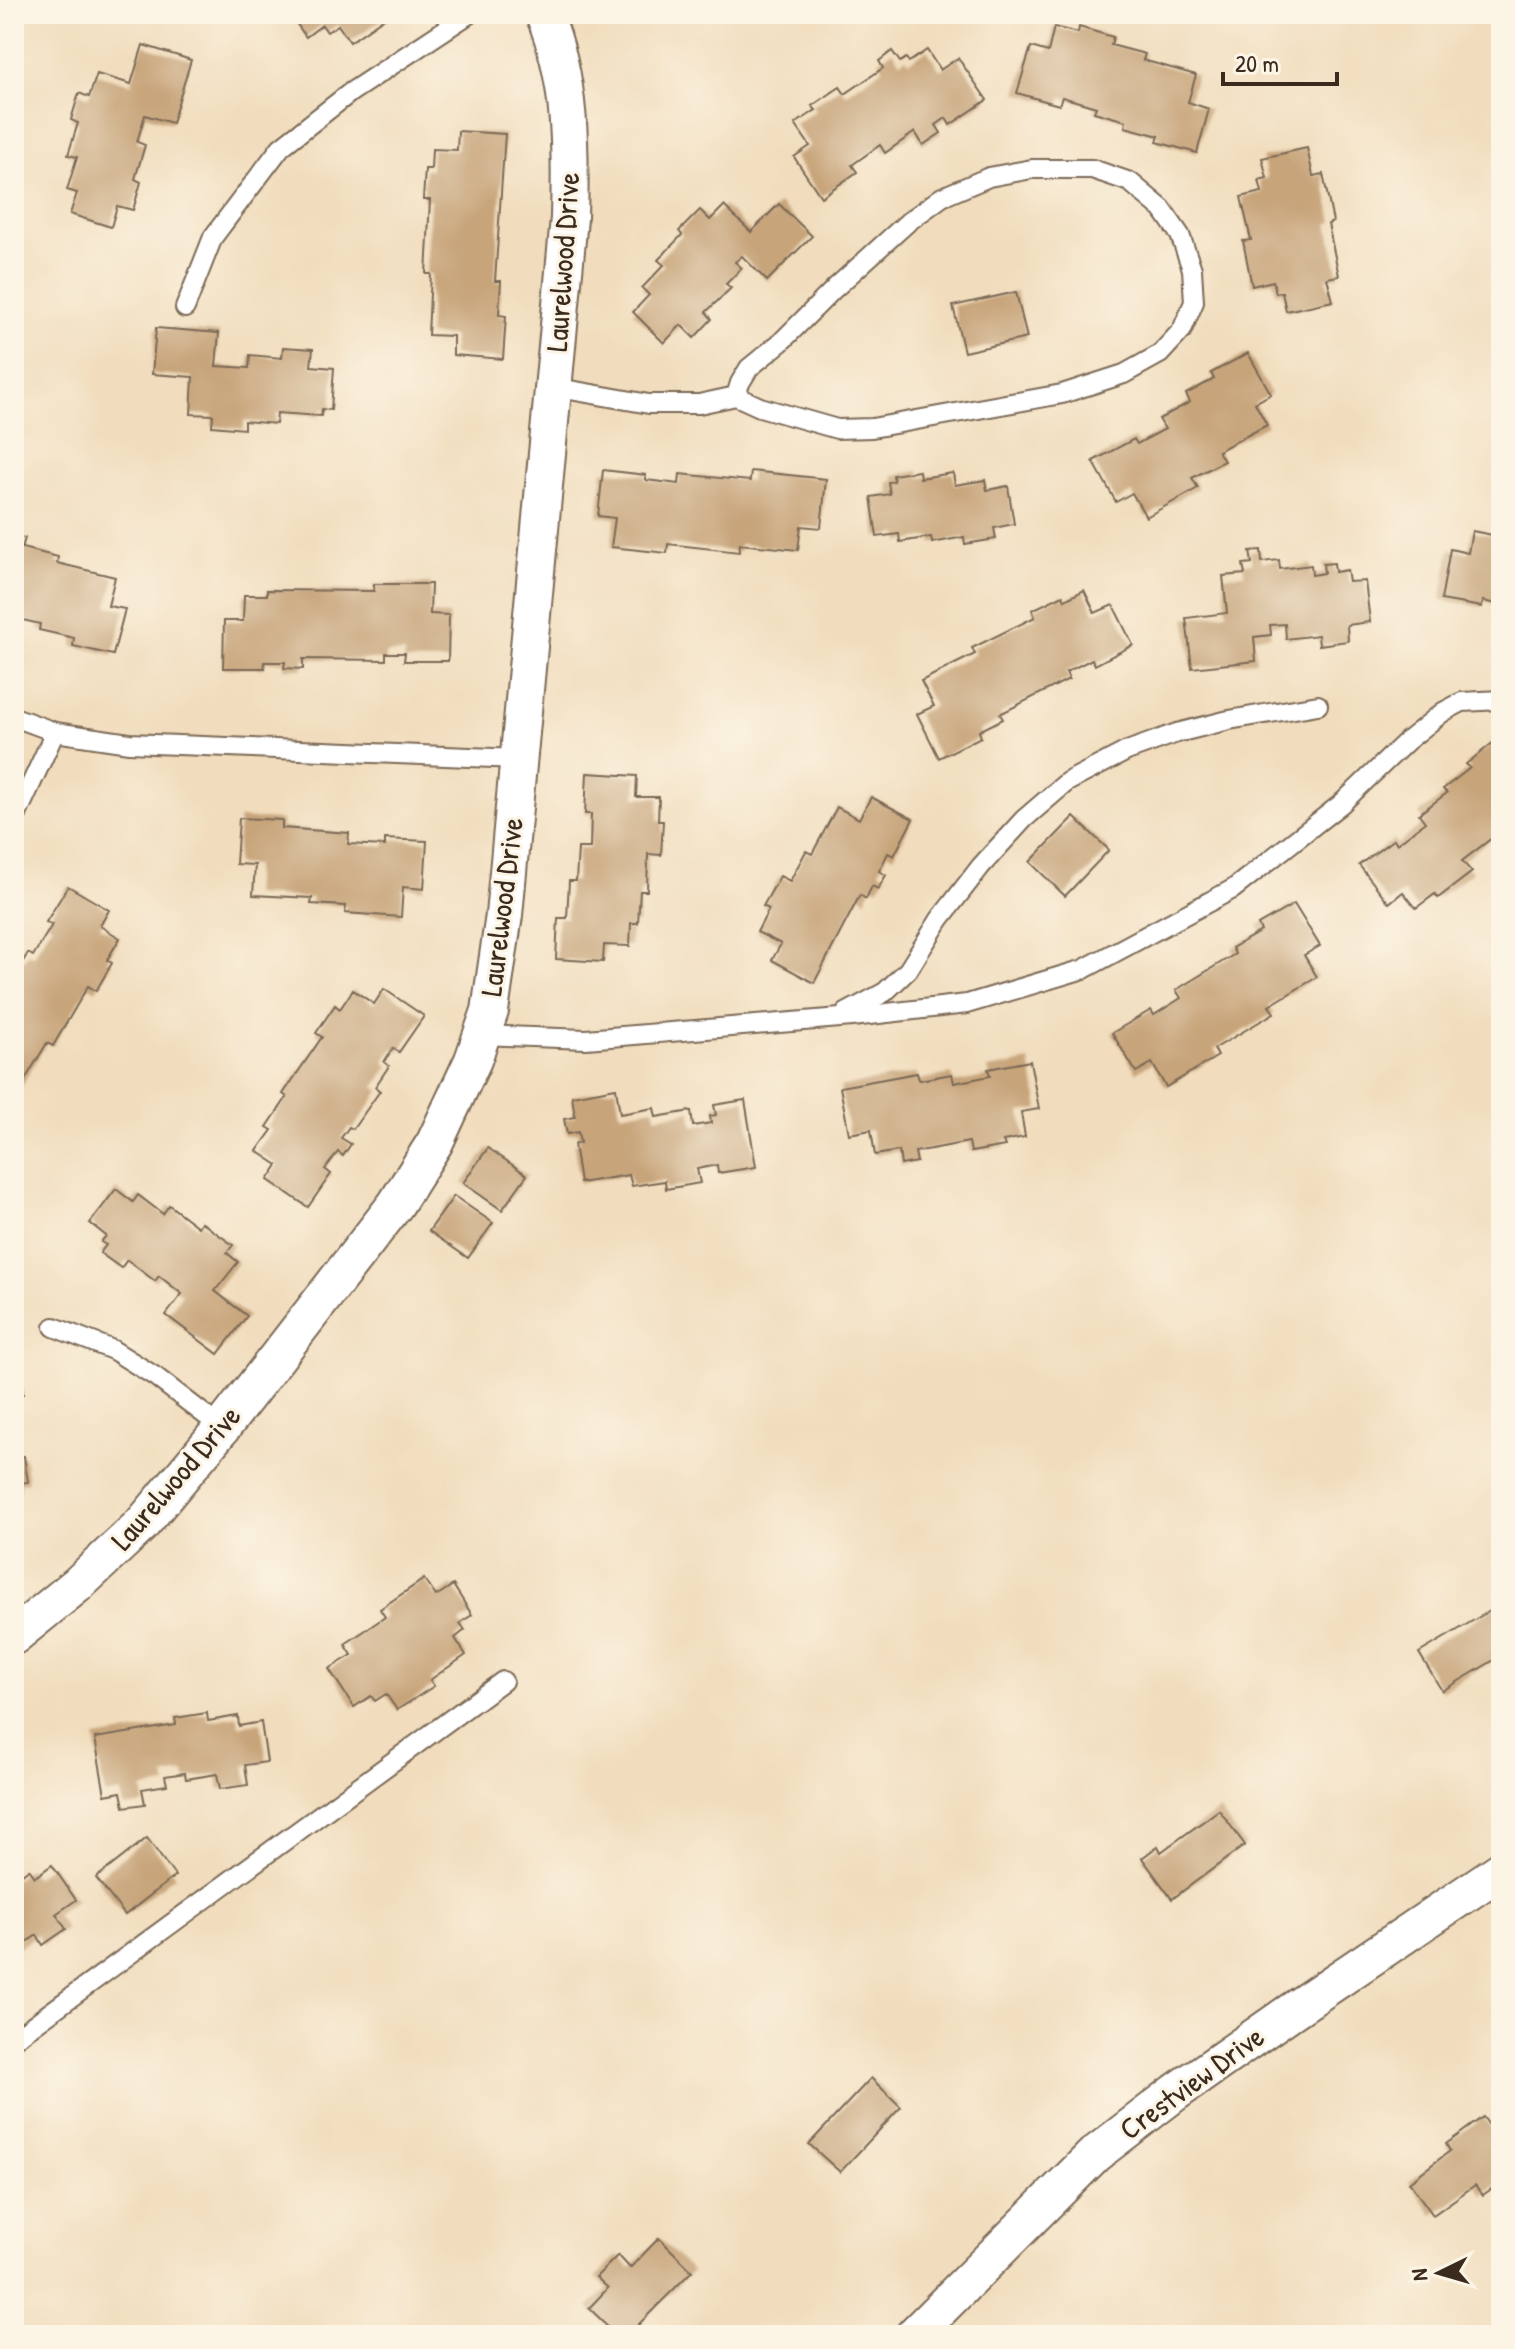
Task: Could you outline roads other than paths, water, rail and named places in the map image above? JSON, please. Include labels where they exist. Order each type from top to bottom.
[{"type":"street","name":"Laurelwood Drive","points":[[14,1636],[78,1584],[142,1524],[222,1428],[396,1204],[435,1142],[473,1060],[490,1011],[498,965],[569,218],[571,153],[565,93],[544,14]]},
{"type":"street","name":"Crestview Drive","points":[[914,2335],[1094,2155],[1277,2021],[1501,1870]]},
{"type":"lane","points":[[185,308],[213,237],[281,147],[351,92],[469,14]]},
{"type":"lane","points":[[553,387],[649,404],[699,404],[736,396],[760,407],[837,429],[872,428],[1062,394],[1124,374],[1160,354],[1182,330],[1194,302],[1192,269],[1180,235],[1162,209],[1130,182],[1092,169],[1032,169],[989,177],[942,197],[908,222],[781,342],[749,368],[736,396]]},
{"type":"lane","points":[[481,1035],[586,1039],[967,1004],[1084,969],[1233,889],[1341,804],[1407,741],[1443,712],[1462,702],[1501,700]]},
{"type":"lane","points":[[837,1018],[885,992],[908,970],[940,919],[981,866],[1024,819],[1067,782],[1127,751],[1177,733],[1229,720],[1318,705]]},
{"type":"lane","points":[[14,717],[55,732],[129,743],[518,759]]},
{"type":"lane","points":[[14,821],[55,732]]},
{"type":"lane","points":[[54,1327],[113,1350],[156,1377],[222,1428]]},
{"type":"lane","points":[[14,2039],[503,1681]]}]
